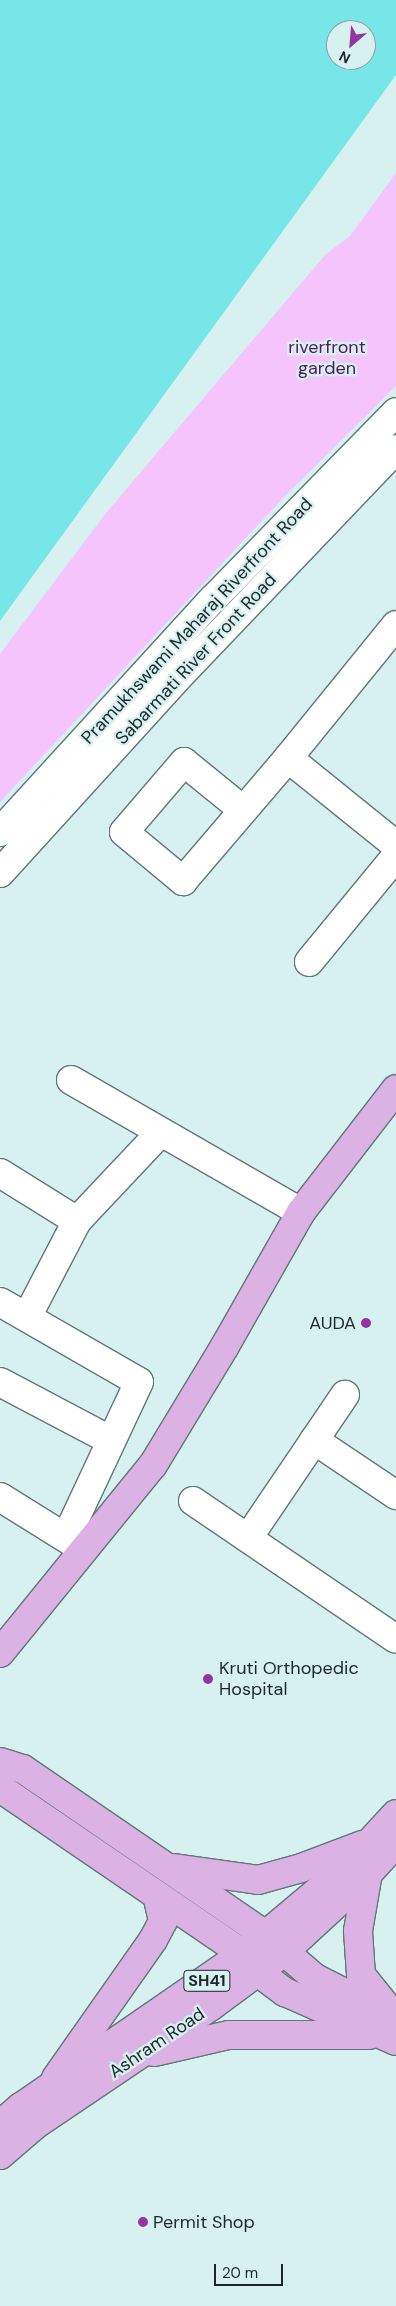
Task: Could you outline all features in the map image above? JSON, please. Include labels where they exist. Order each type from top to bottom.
[{"type":"main road","points":[[0,1653],[75,1543],[153,1465],[225,1346],[301,1212],[396,1089]]},
{"type":"main road","points":[[0,1762],[23,1769],[274,1944],[315,1978],[393,2028]]},
{"type":"main road","points":[[0,1788],[251,1963],[285,1992],[393,2028]]},
{"type":"main road","name":"Ashram Road","points":[[0,2155],[35,2125],[140,2055],[274,1944],[368,1873],[396,1814]]},
{"type":"main road","points":[[165,1867],[258,1880],[383,1842]]},
{"type":"main road","name":"Ashram Road","points":[[274,1944],[349,1865],[383,1842]]},
{"type":"main road","points":[[368,1873],[358,1931],[361,1975],[393,2028]]},
{"type":"main road","points":[[45,2094],[153,1940],[163,1921],[157,1896]]},
{"type":"main road","name":"Ashram Road","points":[[0,2125],[21,2107],[45,2094],[251,1963]]},
{"type":"main road","points":[[140,2055],[229,2035],[393,2028]]},
{"type":"street","name":"Pramukhswami Maharaj Riverfront Road","points":[[0,832],[214,598],[396,412]]},
{"type":"street","name":"Sabarmati River Front Road","points":[[0,873],[183,672],[396,449]]},
{"type":"street","points":[[243,810],[288,758],[396,625]]},
{"type":"street","points":[[288,758],[396,844]]},
{"type":"street","points":[[309,962],[396,856]]},
{"type":"street","points":[[71,1080],[301,1212]]},
{"type":"street","points":[[27,1317],[77,1221],[160,1132]]},
{"type":"street","points":[[0,1173],[77,1221]]},
{"type":"street","points":[[0,1302],[139,1382],[110,1440],[75,1543],[0,1497]]},
{"type":"street","points":[[0,1382],[110,1440]]},
{"type":"street","points":[[248,1538],[345,1395]]},
{"type":"street","points":[[314,1440],[396,1495]]},
{"type":"street","points":[[193,1501],[396,1639]]},
{"type":"green space","name":"riverfront garden","points":[[396,173],[396,386],[283,498],[0,802],[0,654],[106,513],[325,255],[350,236]]},
{"type":"water","points":[[0,0],[396,0],[396,75],[0,621]]},
{"type":"place","name":"AUDA","points":[[366,1323]]},
{"type":"place","name":"Kruti Orthopedic Hospital","points":[[208,1679]]},
{"type":"place","name":"Permit Shop","points":[[143,2222]]}]
